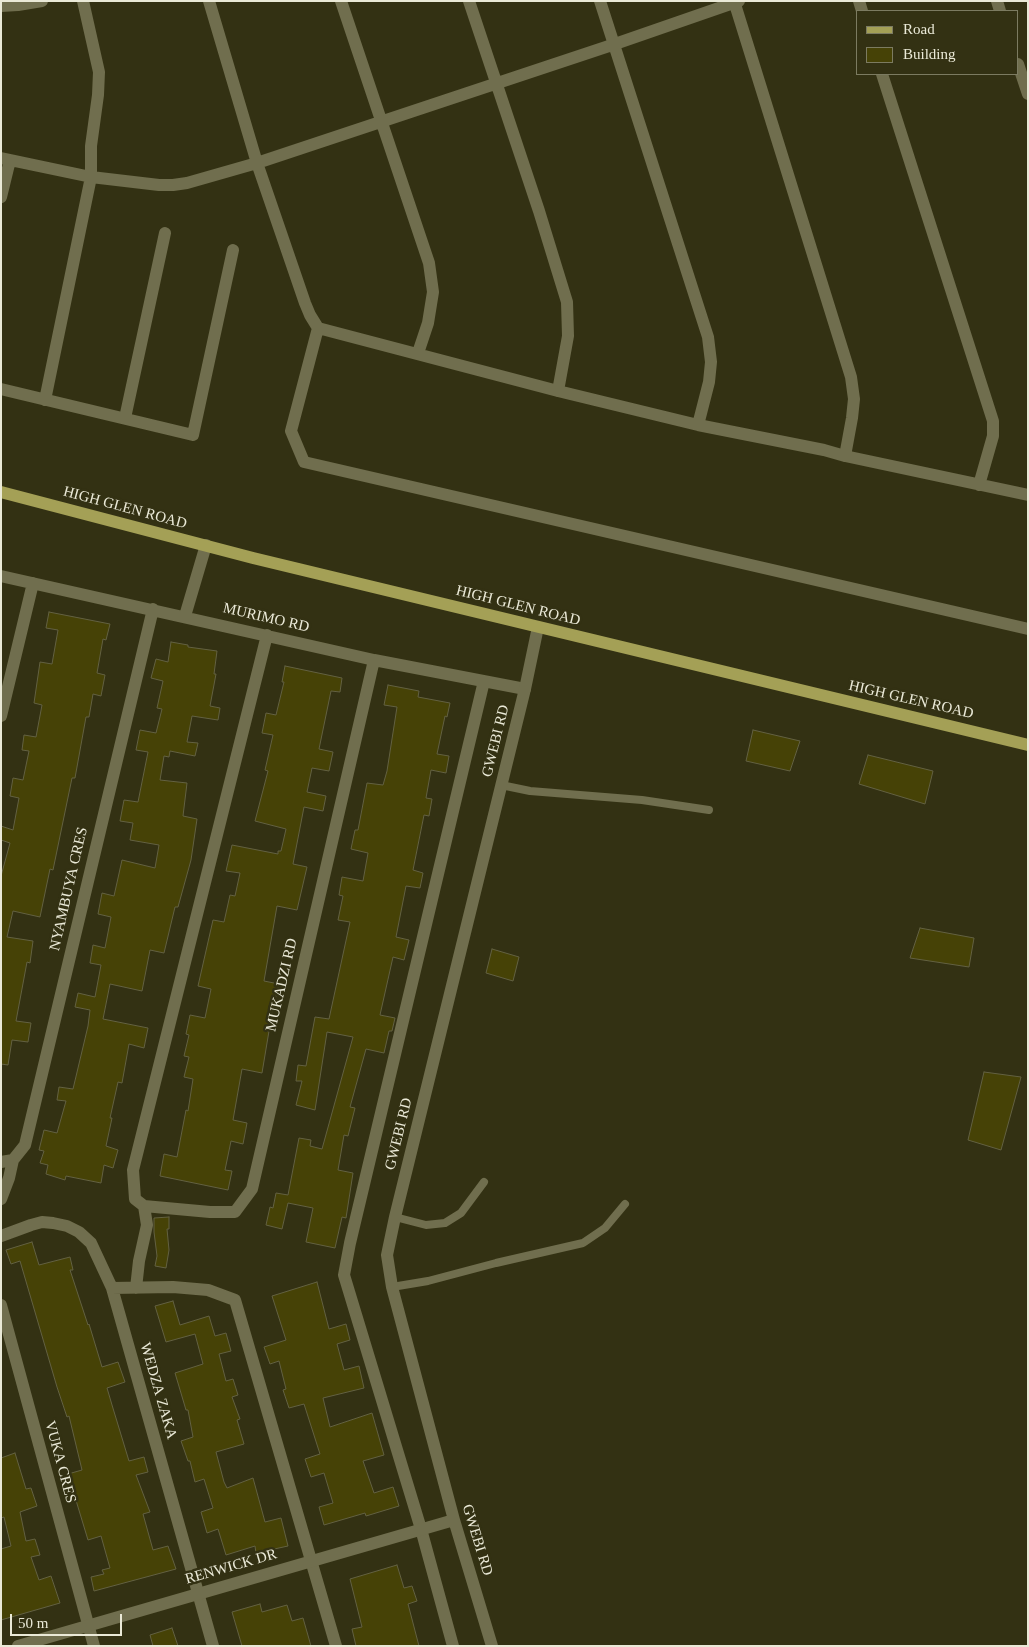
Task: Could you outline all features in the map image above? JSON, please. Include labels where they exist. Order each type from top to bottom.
[{"type":"main road","name":"HIGH GLEN ROAD","points":[[1,492],[206,546],[1028,745]]},
{"type":"street","points":[[1,6],[42,1]]},
{"type":"street","points":[[45,400],[91,177],[91,146],[99,72],[83,1]]},
{"type":"street","points":[[209,1],[257,163],[305,303],[318,328],[558,391],[698,425],[824,450],[1028,495]]},
{"type":"street","points":[[341,1],[429,263],[433,292],[428,323],[418,353]]},
{"type":"street","points":[[469,1],[539,211],[567,302],[568,336],[558,391]]},
{"type":"street","points":[[600,1],[708,337],[711,362],[709,382],[698,425]]},
{"type":"street","points":[[1,197],[5,159],[91,177],[173,185],[203,179],[381,122],[736,2],[851,377],[854,399],[845,456]]},
{"type":"street","points":[[1019,67],[1028,94]]},
{"type":"street","points":[[882,75],[993,420],[993,436],[979,485]]},
{"type":"street","points":[[125,418],[165,233]]},
{"type":"street","points":[[1,389],[193,435],[234,250]]},
{"type":"street","points":[[318,328],[291,431],[304,462],[1028,629]]},
{"type":"street","points":[[185,616],[206,546]]},
{"type":"street","name":"MURIMO RD","points":[[1,576],[374,660],[525,689]]},
{"type":"street","points":[[1,716],[34,584]]},
{"type":"street","name":"NYAMBUYA CRES","points":[[1,1200],[10,1178],[7,1161],[25,1145],[152,609]]},
{"type":"street","name":"GWEBI RD","points":[[492,1646],[454,1520],[392,1287],[387,1255],[525,689],[538,627]]},
{"type":"street","points":[[136,1288],[146,1225],[139,1203],[133,1170],[267,635]]},
{"type":"street","name":"MUKADZI RD","points":[[139,1203],[160,1209],[235,1212],[252,1189],[374,660]]},
{"type":"street","points":[[454,1646],[422,1529],[344,1274],[345,1261],[484,681]]},
{"type":"street","name":"WEDZA ZAKA","points":[[1,1236],[31,1224],[42,1222],[67,1226],[79,1232],[91,1243],[112,1288],[213,1646]]},
{"type":"street","points":[[112,1288],[173,1287],[208,1290],[235,1300],[336,1646]]},
{"type":"street","name":"VUKA CRES","points":[[1,1305],[94,1646]]},
{"type":"street","name":"RENWICK DR","points":[[18,1646],[454,1520]]},
{"type":"lane","points":[[501,785],[530,791],[642,800],[708,810]]},
{"type":"lane","points":[[395,1217],[426,1225],[445,1223],[461,1213],[484,1182]]},
{"type":"lane","points":[[392,1287],[428,1281],[583,1243],[605,1228],[626,1204]]},
{"type":"building","points":[[49,612],[110,624],[106,640],[103,639],[97,673],[105,675],[101,696],[93,694],[89,717],[86,717],[75,778],[72,778],[53,870],[50,869],[40,917],[13,911],[7,937],[33,941],[30,963],[27,962],[16,1021],[31,1023],[28,1042],[12,1040],[8,1065],[1,1064],[1,876],[10,843],[1,840],[1,826],[13,830],[19,798],[10,796],[13,778],[23,780],[29,751],[22,750],[24,735],[36,737],[42,705],[34,703],[40,662],[52,664],[58,630],[46,628]]},
{"type":"building","points":[[171,642],[188,645],[188,647],[217,651],[214,674],[216,674],[210,706],[220,708],[218,720],[192,716],[187,742],[198,743],[195,756],[170,751],[169,757],[164,756],[160,780],[187,783],[183,816],[197,819],[191,860],[178,907],[175,907],[164,953],[150,950],[142,991],[110,984],[103,1019],[148,1028],[144,1048],[129,1044],[122,1083],[118,1082],[106,1146],[118,1150],[113,1168],[104,1165],[101,1183],[66,1176],[65,1180],[46,1174],[48,1165],[40,1163],[44,1151],[39,1150],[44,1130],[57,1133],[66,1101],[57,1100],[59,1087],[73,1089],[90,1010],[75,1007],[78,993],[95,997],[101,965],[90,963],[93,945],[105,948],[111,917],[98,914],[102,893],[114,896],[122,860],[155,868],[159,845],[130,840],[133,823],[120,821],[124,800],[138,802],[148,752],[136,750],[140,730],[156,733],[162,709],[157,708],[163,681],[151,678],[156,659],[168,662]]},
{"type":"building","points":[[285,666],[342,678],[340,692],[331,691],[319,749],[333,752],[329,771],[312,768],[307,792],[326,796],[323,811],[304,807],[293,864],[307,867],[297,910],[277,906],[264,981],[279,984],[267,1031],[269,1031],[262,1073],[242,1069],[233,1120],[247,1123],[243,1144],[231,1141],[225,1170],[232,1171],[228,1190],[160,1176],[164,1154],[177,1157],[186,1110],[188,1111],[193,1079],[184,1077],[189,1057],[184,1056],[189,1035],[186,1034],[190,1015],[205,1018],[211,989],[198,986],[213,920],[224,922],[230,895],[235,896],[240,873],[226,871],[232,845],[278,854],[278,851],[281,851],[286,829],[255,821],[268,771],[265,770],[273,735],[262,733],[266,713],[276,715],[284,682],[282,682]]},
{"type":"building","points":[[388,685],[419,691],[418,697],[450,703],[447,717],[445,716],[437,754],[449,756],[446,773],[431,770],[426,798],[432,799],[429,816],[424,815],[413,870],[423,873],[420,888],[406,886],[396,937],[409,940],[404,960],[393,957],[380,1015],[395,1018],[392,1031],[389,1031],[384,1053],[366,1049],[350,1107],[355,1108],[348,1136],[344,1135],[338,1170],[353,1173],[346,1218],[342,1217],[335,1248],[306,1242],[313,1208],[288,1203],[282,1229],[266,1225],[270,1207],[273,1208],[276,1193],[288,1195],[299,1138],[311,1140],[310,1146],[322,1149],[353,1037],[327,1032],[315,1110],[296,1105],[302,1081],[296,1081],[298,1065],[306,1066],[315,1017],[329,1019],[350,922],[338,920],[343,896],[339,895],[342,877],[363,881],[368,853],[351,849],[355,830],[358,830],[367,783],[383,785],[387,771],[397,707],[384,705]]},
{"type":"building","points":[[753,730],[800,741],[790,771],[746,761]]},
{"type":"building","points":[[868,755],[933,771],[925,804],[859,784]]},
{"type":"building","points":[[920,928],[974,938],[969,967],[910,958]]},
{"type":"building","points":[[492,949],[519,957],[513,981],[486,973]]},
{"type":"building","points":[[984,1072],[1021,1077],[1001,1150],[968,1140]]},
{"type":"building","points":[[169,1217],[169,1229],[167,1229],[169,1250],[166,1268],[155,1266],[157,1256],[154,1218]]},
{"type":"building","points":[[32,1242],[39,1265],[70,1257],[73,1270],[70,1270],[102,1367],[118,1362],[125,1382],[107,1388],[129,1461],[144,1457],[148,1472],[136,1475],[150,1512],[143,1514],[153,1550],[168,1546],[176,1569],[94,1591],[91,1577],[104,1574],[102,1570],[110,1568],[101,1536],[88,1540],[68,1474],[82,1470],[69,1416],[67,1417],[57,1387],[20,1261],[11,1264],[6,1250]]},
{"type":"building","points":[[317,1282],[329,1329],[346,1324],[350,1340],[337,1344],[344,1370],[359,1366],[364,1388],[323,1398],[330,1427],[372,1413],[384,1455],[363,1461],[374,1493],[393,1487],[399,1506],[366,1516],[365,1513],[324,1525],[319,1507],[333,1503],[324,1473],[311,1477],[305,1459],[320,1454],[304,1404],[289,1408],[283,1390],[286,1389],[279,1361],[270,1364],[264,1347],[286,1340],[272,1296]]},
{"type":"building","points":[[173,1301],[180,1325],[209,1316],[215,1336],[226,1333],[231,1351],[219,1354],[226,1381],[233,1379],[238,1395],[232,1397],[240,1419],[237,1420],[244,1444],[216,1452],[224,1482],[227,1488],[253,1478],[265,1522],[281,1518],[288,1546],[256,1553],[255,1546],[226,1555],[218,1529],[207,1533],[201,1512],[213,1508],[204,1479],[195,1482],[190,1461],[188,1461],[181,1441],[193,1437],[188,1410],[186,1410],[175,1373],[203,1364],[195,1334],[166,1342],[155,1306]]},
{"type":"building","points":[[15,1453],[26,1489],[31,1488],[37,1506],[20,1512],[26,1541],[35,1539],[40,1555],[31,1557],[39,1580],[51,1576],[60,1603],[1,1620],[1,1549],[11,1546],[4,1517],[1,1518],[1,1458]]},
{"type":"building","points":[[397,1565],[404,1588],[412,1586],[417,1601],[408,1604],[419,1646],[356,1646],[352,1629],[362,1627],[350,1579]]},
{"type":"building","points":[[260,1604],[262,1612],[287,1605],[292,1621],[303,1618],[311,1646],[242,1646],[232,1612]]},
{"type":"building","points":[[172,1628],[178,1646],[153,1646],[150,1635]]}]
